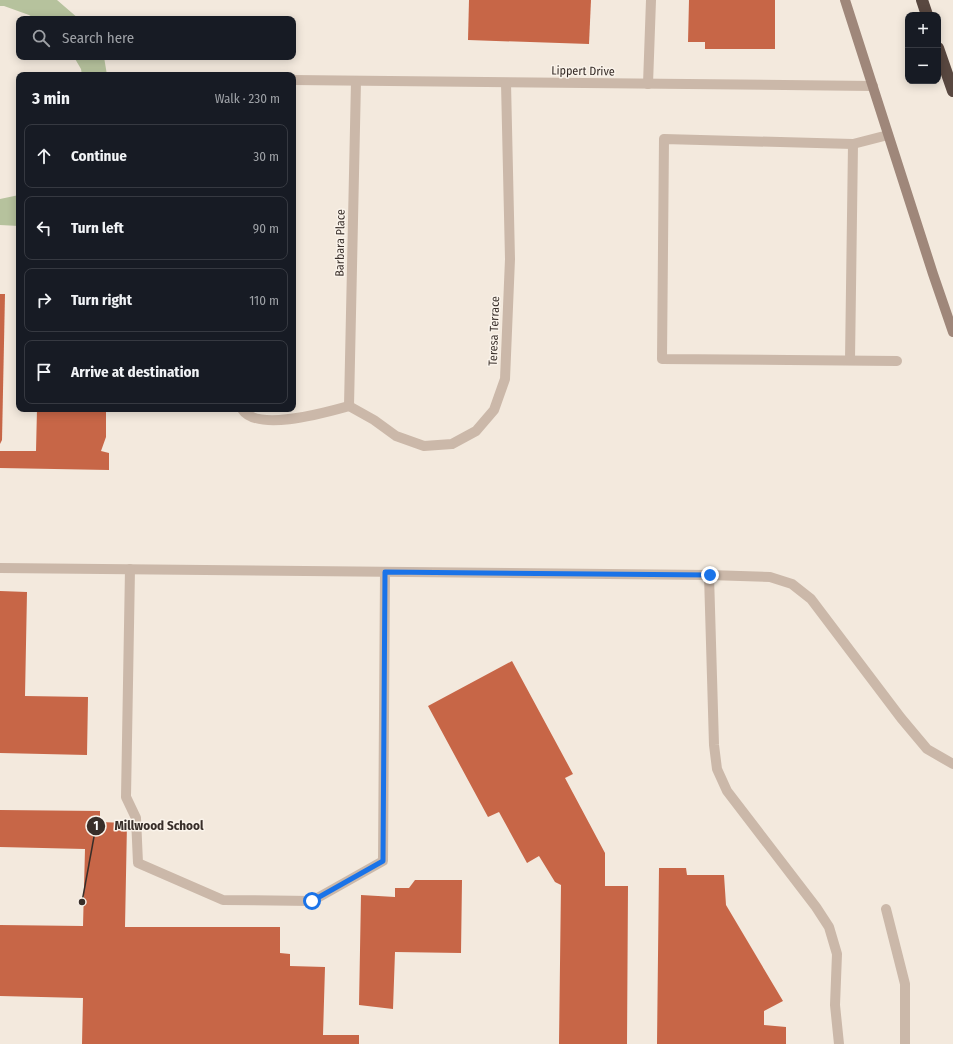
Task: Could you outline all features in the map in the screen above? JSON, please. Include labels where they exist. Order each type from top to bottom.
[{"type":"highway","points":[[922,0],[926,12]]},
{"type":"highway","points":[[941,57],[953,91]]},
{"type":"street","points":[[648,84],[650,0]]},
{"type":"street","points":[[845,0],[930,266],[953,332]]},
{"type":"street","name":"Lippert Drive","points":[[296,80],[873,86]]},
{"type":"street","name":"Barbara Place","points":[[349,406],[356,81]]},
{"type":"street","name":"Teresa Terrace","points":[[349,406],[374,420],[396,436],[424,446],[452,444],[476,431],[494,410],[505,379],[510,260],[506,83]]},
{"type":"street","points":[[888,135],[853,144],[664,139],[662,359],[897,361]]},
{"type":"street","points":[[850,360],[853,144]]},
{"type":"street","points":[[243,412],[256,418],[288,420],[321,414],[349,406]]},
{"type":"street","points":[[0,568],[710,575],[770,577],[792,584],[811,599],[902,718],[927,748],[953,764]]},
{"type":"street","points":[[130,569],[126,797],[136,818],[138,863],[223,900],[312,901],[383,861],[385,572]]},
{"type":"street","points":[[710,575],[714,744],[717,769],[727,791],[816,907],[829,927],[837,954],[835,1005],[839,1044]]},
{"type":"street","points":[[886,909],[905,984],[905,1044]]},
{"type":"green space","points":[[0,0],[57,0],[76,16],[30,16],[4,6],[0,6]]},
{"type":"green space","points":[[76,60],[104,60],[106,72],[82,72]]},
{"type":"green space","points":[[16,196],[16,226],[0,225],[0,199]]},
{"type":"building","points":[[469,0],[591,0],[589,44],[468,40]]},
{"type":"building","points":[[689,0],[775,0],[775,49],[705,49],[705,42],[688,42]]},
{"type":"building","points":[[0,294],[5,294],[2,440],[0,444]]},
{"type":"building","points":[[37,412],[106,412],[106,437],[101,451],[109,453],[109,470],[0,468],[0,451],[36,451]]},
{"type":"building","points":[[0,591],[27,592],[25,696],[88,697],[87,755],[0,753]]},
{"type":"building","points":[[512,661],[573,774],[565,778],[605,853],[605,886],[628,886],[627,1044],[559,1044],[561,885],[555,882],[539,856],[527,863],[499,812],[488,817],[428,706]]},
{"type":"building","points":[[0,810],[100,811],[100,822],[127,823],[125,927],[280,927],[280,953],[290,954],[290,966],[325,967],[323,1035],[359,1035],[359,1044],[82,1044],[83,998],[0,996],[0,925],[83,926],[85,849],[0,847]]},
{"type":"building","points":[[659,868],[686,868],[687,875],[724,875],[726,905],[783,1001],[764,1011],[764,1025],[786,1027],[786,1044],[657,1044]]},
{"type":"building","points":[[415,880],[462,880],[461,953],[395,952],[393,1009],[359,1005],[361,895],[395,897],[395,888],[409,888]]},
{"type":"place","name":"Millwood School","points":[[82,902]]},
{"type":"route","points":[[312,901],[383,861],[385,572],[710,575]]}]
